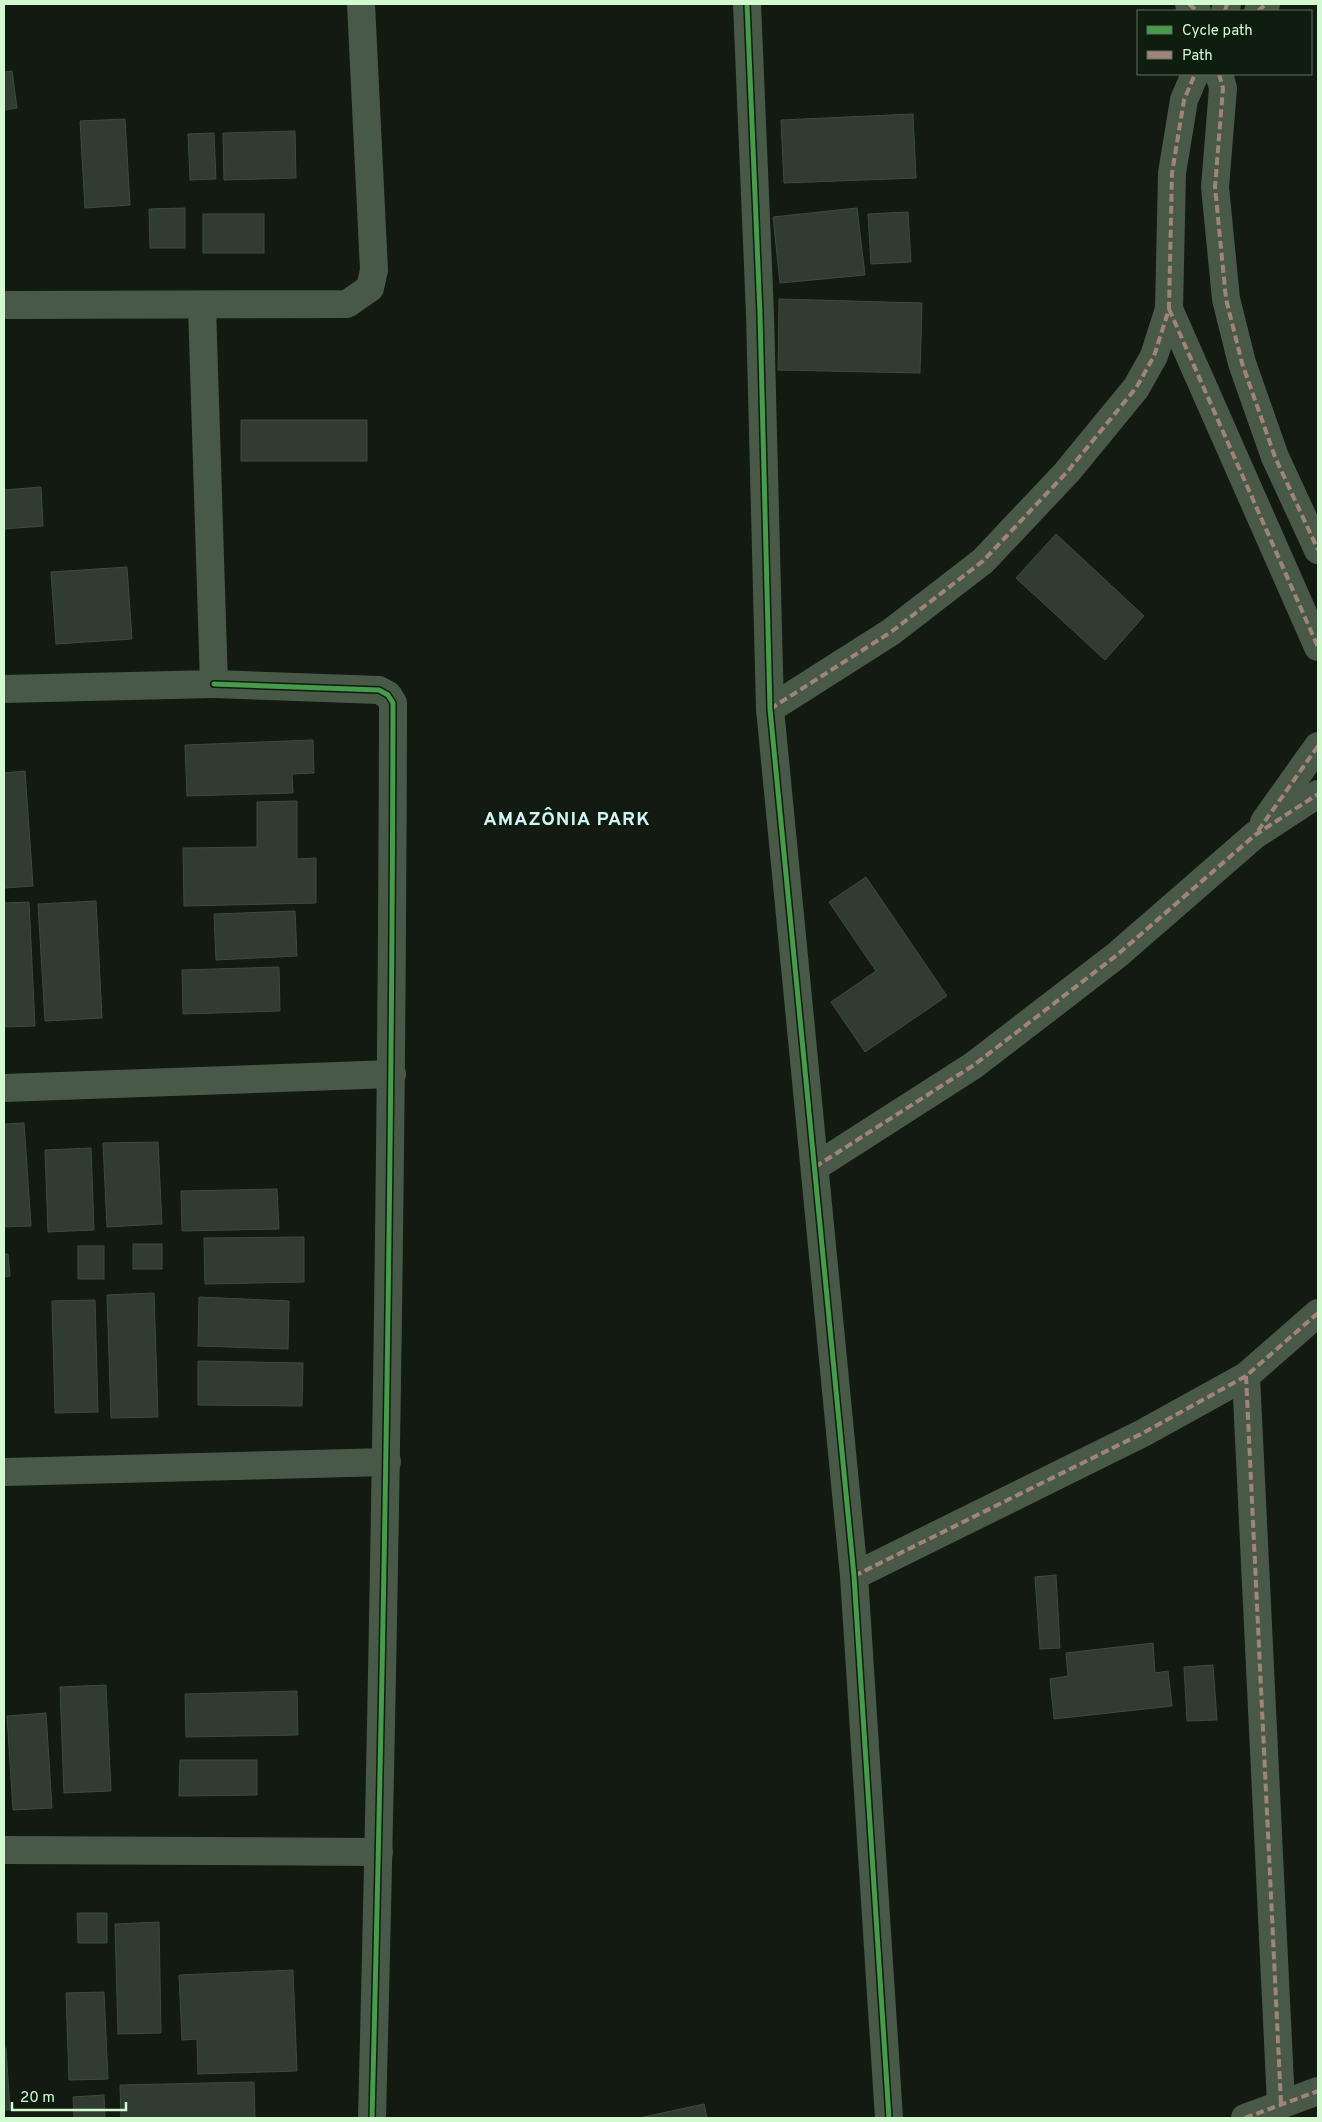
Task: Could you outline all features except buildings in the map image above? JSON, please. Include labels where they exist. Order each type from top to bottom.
[{"type":"street","points":[[4,305],[202,306],[347,304],[370,288],[374,270],[360,4]]},
{"type":"street","points":[[747,4],[760,314],[770,710],[816,1168],[854,1576],[889,2118]]},
{"type":"street","points":[[770,710],[891,632],[983,561],[1066,472],[1136,388],[1154,356],[1169,310],[1172,173],[1184,100],[1195,75]]},
{"type":"street","points":[[1219,75],[1223,88],[1215,187],[1226,299],[1242,363],[1275,457],[1318,550]]},
{"type":"street","points":[[202,306],[214,684]]},
{"type":"street","points":[[1169,310],[1318,647]]},
{"type":"street","points":[[4,689],[214,684],[379,690],[388,695],[393,703],[392,1074],[387,1462],[372,2118]]},
{"type":"street","points":[[1255,835],[1318,746]]},
{"type":"street","points":[[816,1168],[982,1059],[1117,955],[1255,835],[1318,794]]},
{"type":"street","points":[[4,1088],[392,1074]]},
{"type":"street","points":[[854,1576],[1143,1433],[1246,1376],[1318,1313]]},
{"type":"street","points":[[1246,1376],[1281,2104]]},
{"type":"street","points":[[4,1472],[387,1462]]},
{"type":"street","points":[[4,1850],[379,1852]]},
{"type":"street","points":[[1246,2118],[1318,2091]]},
{"type":"marked path","points":[[1189,4],[1196,10]]},
{"type":"marked path","points":[[1225,10],[1227,4]]},
{"type":"marked path","points":[[1259,10],[1266,4]]},
{"type":"marked path","points":[[770,709],[891,632],[983,561],[1067,472],[1136,388],[1154,356],[1169,309],[1172,173],[1184,100],[1195,75]]},
{"type":"marked path","points":[[1219,75],[1223,88],[1215,187],[1226,299],[1242,363],[1275,457],[1318,550]]},
{"type":"marked path","points":[[1169,309],[1318,647]]},
{"type":"marked path","points":[[1258,831],[1318,746]]},
{"type":"marked path","points":[[815,1167],[974,1065],[1117,955],[1255,835],[1318,794]]},
{"type":"marked path","points":[[854,1576],[1143,1433],[1246,1376],[1318,1313]]},
{"type":"marked path","points":[[1246,1376],[1281,2104]]},
{"type":"marked path","points":[[1245,2118],[1318,2091]]},
{"type":"cycle path","points":[[747,4],[760,314],[770,709],[854,1576],[889,2118]]},
{"type":"cycle path","points":[[214,684],[379,690],[388,695],[393,703],[387,1410],[372,2118]]},
{"type":"district","name":"AMAZÔNIA PARK","points":[[567,818]]}]
